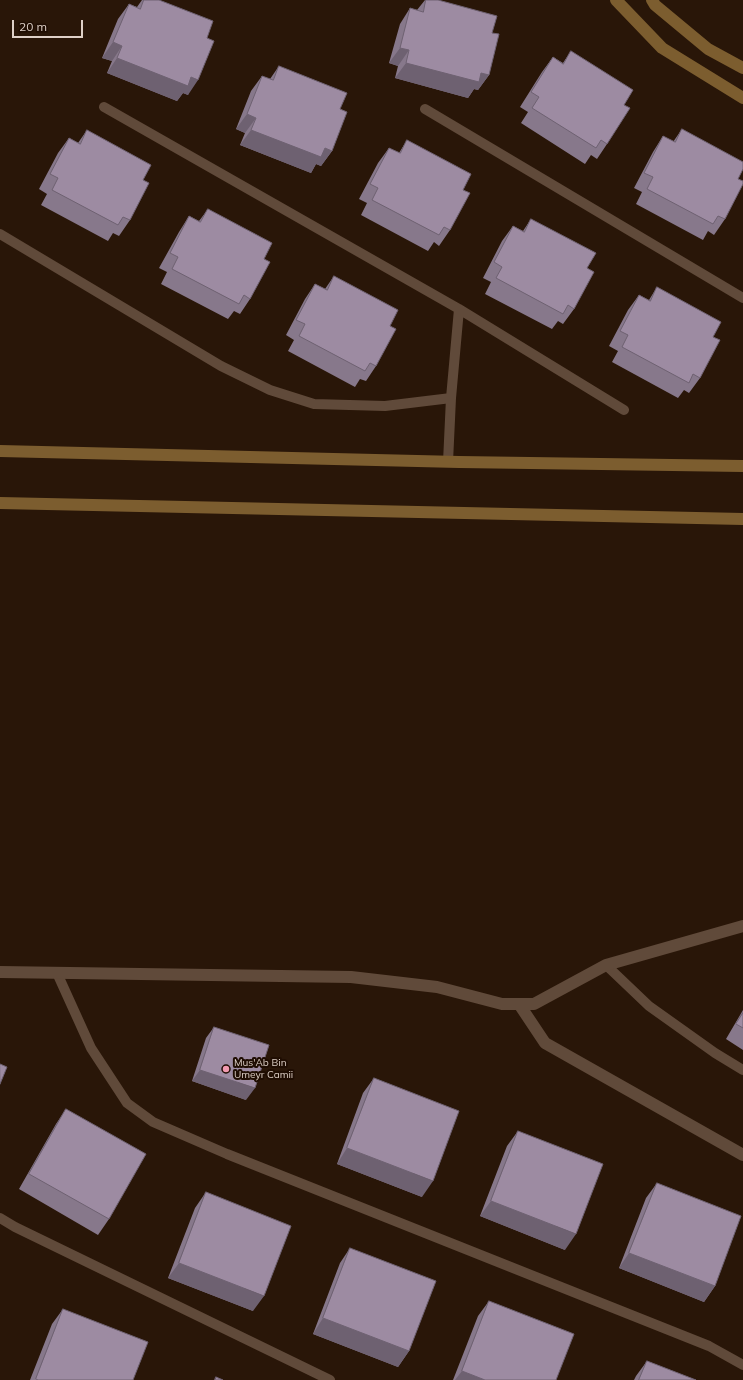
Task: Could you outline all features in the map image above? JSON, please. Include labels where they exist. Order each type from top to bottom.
[{"type":"street","points":[[616,0],[662,48],[743,98]]},
{"type":"street","points":[[652,0],[655,5],[708,49],[743,68]]},
{"type":"street","points":[[0,451],[448,462],[743,466]]},
{"type":"street","points":[[0,504],[743,519]]},
{"type":"street","points":[[0,972],[351,977],[437,987],[502,1004],[534,1004],[606,965],[743,926]]},
{"type":"street","points":[[519,1004],[545,1043],[743,1155]]},
{"type":"lane","points":[[104,107],[459,309],[624,410]]},
{"type":"lane","points":[[425,109],[743,298]]},
{"type":"lane","points":[[0,234],[221,366],[270,390],[314,404],[385,406],[451,398]]},
{"type":"lane","points":[[448,462],[451,398],[459,309]]},
{"type":"lane","points":[[606,965],[649,1006],[715,1053],[743,1070]]},
{"type":"lane","points":[[57,973],[91,1048],[127,1103],[153,1122],[226,1154],[710,1346],[743,1364]]},
{"type":"lane","points":[[0,1218],[22,1231],[330,1380]]},
{"type":"building","points":[[144,0],[159,0],[213,21],[207,38],[214,41],[198,80],[191,77],[188,86],[117,58],[122,46],[113,42],[129,4],[140,9]]},
{"type":"building","points":[[426,0],[438,0],[497,16],[492,33],[499,34],[489,75],[481,73],[479,82],[406,63],[409,50],[400,48],[410,8],[423,12]]},
{"type":"building","points":[[571,51],[633,90],[624,105],[630,108],[607,144],[601,140],[596,148],[532,108],[539,97],[531,92],[553,57],[563,64]]},
{"type":"building","points":[[279,66],[347,93],[340,109],[347,112],[332,151],[325,148],[321,157],[251,130],[256,118],[247,114],[262,76],[273,80]]},
{"type":"building","points":[[682,129],[743,162],[743,169],[738,179],[743,181],[743,184],[725,219],[718,216],[713,224],[647,189],[653,177],[644,173],[663,136],[675,142]]},
{"type":"building","points":[[87,130],[151,165],[143,180],[149,183],[130,220],[123,217],[118,225],[52,190],[58,178],[50,174],[69,138],[80,144]]},
{"type":"building","points":[[407,140],[471,174],[463,190],[470,193],[450,230],[444,227],[439,235],[372,200],[378,188],[370,184],[389,148],[400,153]]},
{"type":"building","points":[[208,209],[272,243],[264,259],[270,262],[250,299],[244,295],[239,304],[172,269],[178,257],[170,253],[189,216],[200,222]]},
{"type":"building","points":[[531,219],[596,253],[587,268],[594,272],[574,309],[568,305],[563,314],[496,278],[502,267],[494,262],[513,226],[524,232]]},
{"type":"building","points":[[334,276],[398,310],[390,326],[396,329],[376,366],[370,363],[365,371],[299,336],[305,324],[296,320],[315,284],[327,290]]},
{"type":"building","points":[[657,287],[721,322],[713,337],[720,340],[700,378],[693,374],[689,383],[622,347],[628,335],[620,331],[639,295],[650,301]]},
{"type":"building","points":[[743,1013],[743,1028],[736,1024]]},
{"type":"building","name":"Mus'Ab Bin Umeyr Camii","points":[[214,1027],[269,1045],[255,1088],[200,1070]]},
{"type":"building","points":[[0,1064],[7,1067],[0,1084]]},
{"type":"building","points":[[374,1078],[459,1111],[433,1181],[347,1148]]},
{"type":"building","points":[[66,1109],[146,1154],[109,1219],[29,1174]]},
{"type":"building","points":[[518,1131],[603,1164],[576,1234],[491,1201]]},
{"type":"building","points":[[657,1183],[741,1216],[715,1286],[629,1253]]},
{"type":"building","points":[[206,1192],[291,1226],[264,1296],[179,1263]]},
{"type":"building","points":[[350,1248],[436,1281],[409,1351],[323,1318]]},
{"type":"building","points":[[489,1301],[574,1334],[556,1380],[485,1380],[462,1371]]},
{"type":"building","points":[[63,1309],[148,1342],[133,1380],[36,1379]]},
{"type":"building","points":[[647,1361],[696,1380],[639,1380]]},
{"type":"building","points":[[216,1377],[223,1380],[215,1380]]},
{"type":"place","name":"Mus'Ab Bin Umeyr Camii","points":[[226,1069]]}]
